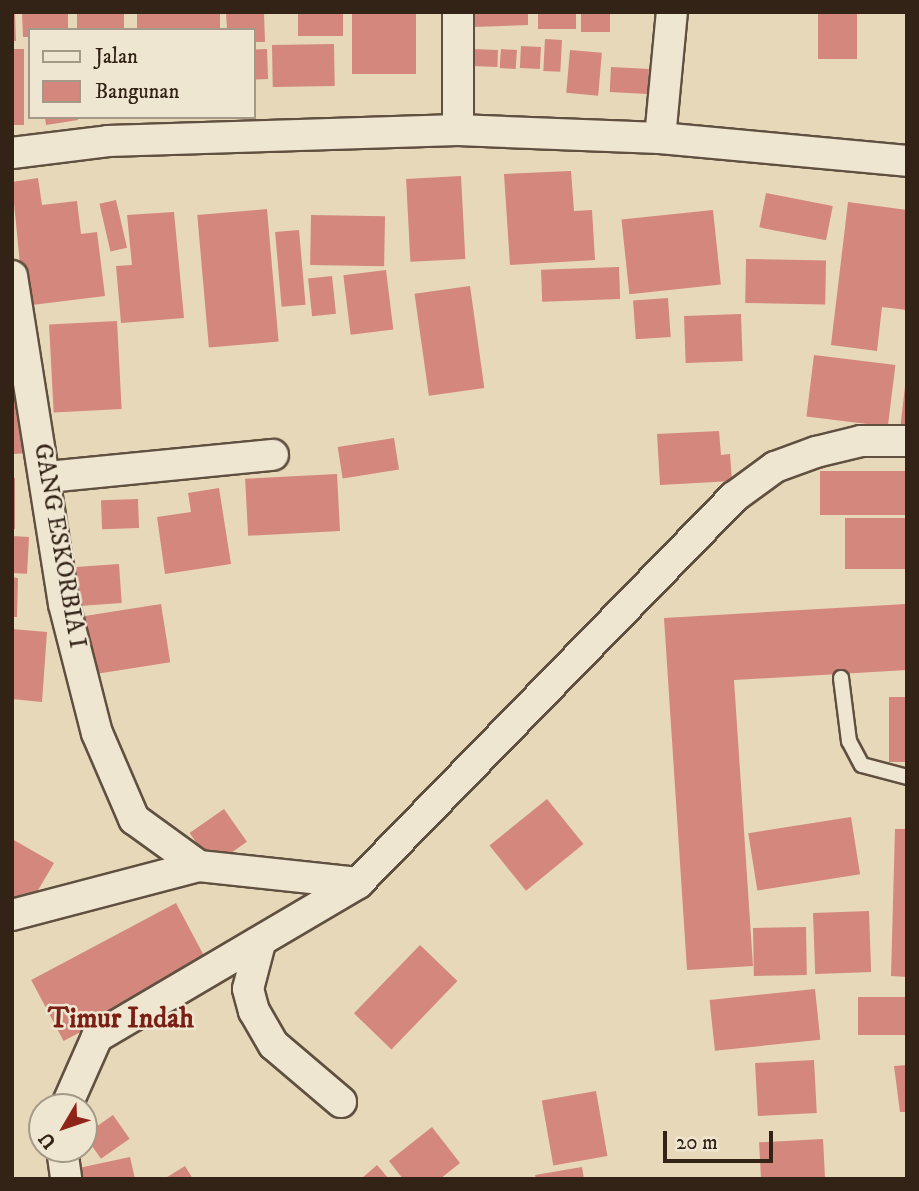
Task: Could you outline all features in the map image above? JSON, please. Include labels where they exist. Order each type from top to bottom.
[{"type":"street","points":[[458,12],[458,130]]},
{"type":"street","points":[[660,138],[672,12]]},
{"type":"street","points":[[12,153],[108,141],[458,130],[660,138],[907,161]]},
{"type":"street","name":"GANG ESKORBIA I","points":[[12,276],[47,477],[64,604],[97,733],[134,819],[199,866],[358,884]]},
{"type":"street","points":[[72,1093],[97,1037],[259,947],[358,884],[734,497],[775,467],[816,452],[861,441],[907,442]]},
{"type":"street","points":[[47,477],[273,455]]},
{"type":"street","points":[[12,915],[199,866]]},
{"type":"street","points":[[259,947],[248,989],[254,1011],[274,1045],[341,1102]]},
{"type":"lane","points":[[841,678],[849,741],[862,765],[907,777]]},
{"type":"building","points":[[12,12],[15,12],[16,41],[12,41]]},
{"type":"building","points":[[22,12],[68,12],[68,28],[28,28],[28,37],[23,37]]},
{"type":"building","points":[[77,12],[124,12],[124,28],[77,28]]},
{"type":"building","points":[[137,12],[220,12],[220,28],[137,28]]},
{"type":"building","points":[[226,12],[264,12],[265,42],[256,42],[256,28],[227,28]]},
{"type":"building","points":[[298,12],[343,12],[343,36],[298,36]]},
{"type":"building","points":[[352,12],[416,12],[416,74],[352,74]]},
{"type":"building","points":[[471,12],[528,12],[528,25],[472,27]]},
{"type":"building","points":[[538,12],[576,12],[576,29],[538,29]]},
{"type":"building","points":[[581,12],[610,12],[610,32],[581,32]]},
{"type":"building","points":[[818,12],[857,12],[857,59],[818,59]]},
{"type":"building","points":[[545,39],[562,40],[560,72],[543,71]]},
{"type":"building","points":[[334,44],[335,86],[273,87],[272,45]]},
{"type":"building","points":[[521,46],[541,47],[540,69],[520,68]]},
{"type":"building","points":[[12,49],[24,49],[24,125],[12,125]]},
{"type":"building","points":[[256,49],[267,49],[268,79],[256,79]]},
{"type":"building","points":[[472,49],[498,50],[497,67],[471,66]]},
{"type":"building","points":[[501,49],[517,50],[516,69],[500,68]]},
{"type":"building","points":[[570,50],[602,53],[598,96],[566,93]]},
{"type":"building","points":[[611,67],[649,69],[648,94],[610,92]]},
{"type":"building","points":[[45,119],[78,119],[78,120],[46,125]]},
{"type":"building","points":[[571,171],[574,211],[592,210],[595,260],[510,265],[504,174]]},
{"type":"building","points":[[461,176],[465,259],[410,262],[406,179]]},
{"type":"building","points":[[38,178],[42,205],[77,201],[81,234],[97,232],[105,296],[24,306],[12,182]]},
{"type":"building","points":[[766,193],[833,206],[826,240],[759,227]]},
{"type":"building","points":[[116,200],[127,248],[110,252],[99,204]]},
{"type":"building","points":[[848,202],[907,210],[907,310],[882,307],[877,351],[831,345]]},
{"type":"building","points":[[267,209],[279,341],[209,348],[197,215]]},
{"type":"building","points":[[713,210],[721,285],[629,294],[622,220]]},
{"type":"building","points":[[174,212],[184,318],[121,323],[116,266],[132,265],[127,215]]},
{"type":"building","points":[[311,215],[385,216],[384,266],[310,265]]},
{"type":"building","points":[[299,230],[306,305],[282,307],[275,232]]},
{"type":"building","points":[[746,259],[826,260],[825,304],[745,303]]},
{"type":"building","points":[[619,267],[620,299],[542,302],[541,270]]},
{"type":"building","points":[[386,270],[393,330],[351,335],[343,275]]},
{"type":"building","points":[[332,276],[336,314],[312,316],[308,279]]},
{"type":"building","points":[[470,286],[484,388],[429,396],[415,294]]},
{"type":"building","points":[[668,298],[671,337],[636,339],[633,300]]},
{"type":"building","points":[[741,314],[743,361],[686,363],[684,316]]},
{"type":"building","points":[[117,321],[122,409],[54,412],[49,325]]},
{"type":"building","points":[[814,355],[895,365],[888,427],[806,417]]},
{"type":"building","points":[[907,386],[907,431],[900,430]]},
{"type":"building","points":[[24,392],[29,453],[12,454],[12,393]]},
{"type":"building","points":[[719,431],[721,455],[730,454],[732,481],[660,485],[657,434]]},
{"type":"building","points":[[394,438],[399,470],[343,479],[338,447]]},
{"type":"building","points":[[820,471],[907,471],[907,515],[820,515]]},
{"type":"building","points":[[337,474],[340,531],[248,536],[245,479]]},
{"type":"building","points":[[12,478],[15,478],[15,529],[12,529]]},
{"type":"building","points":[[219,488],[231,564],[165,574],[157,517],[191,512],[188,493]]},
{"type":"building","points":[[138,499],[139,528],[102,529],[101,500]]},
{"type":"building","points":[[845,518],[907,518],[907,569],[845,569]]},
{"type":"building","points":[[12,536],[29,537],[27,574],[12,573]]},
{"type":"building","points":[[119,564],[122,603],[72,606],[69,567]]},
{"type":"building","points":[[12,577],[18,578],[17,617],[12,617]]},
{"type":"building","points":[[161,604],[170,662],[89,675],[80,617]]},
{"type":"building","points":[[906,604],[907,670],[734,680],[753,966],[687,970],[664,618]]},
{"type":"building","points":[[12,629],[47,632],[42,702],[12,699]]},
{"type":"building","points":[[889,697],[907,697],[907,762],[889,762]]},
{"type":"building","points":[[547,799],[584,844],[526,891],[489,846]]},
{"type":"building","points":[[224,809],[247,842],[213,866],[190,833]]},
{"type":"building","points":[[851,817],[860,874],[757,891],[748,833]]},
{"type":"building","points":[[895,829],[907,829],[907,977],[891,976]]},
{"type":"building","points":[[12,839],[54,863],[27,909],[12,900]]},
{"type":"building","points":[[176,903],[208,964],[64,1041],[31,980]]},
{"type":"building","points":[[869,911],[871,972],[815,974],[813,913]]},
{"type":"building","points":[[806,927],[807,975],[754,976],[753,928]]},
{"type":"building","points":[[420,945],[457,981],[391,1049],[354,1013]]},
{"type":"building","points":[[815,989],[820,1040],[715,1051],[710,1000]]},
{"type":"building","points":[[858,997],[907,997],[907,1035],[858,1035]]},
{"type":"building","points":[[814,1060],[817,1113],[758,1116],[755,1063]]},
{"type":"building","points":[[907,1065],[907,1112],[900,1112],[894,1066]]},
{"type":"building","points":[[596,1091],[607,1156],[553,1166],[542,1101]]},
{"type":"building","points":[[113,1115],[130,1139],[101,1159],[98,1155],[98,1126]]},
{"type":"building","points":[[432,1127],[460,1163],[440,1179],[403,1179],[389,1161]]},
{"type":"building","points":[[823,1139],[825,1179],[761,1179],[759,1142]]},
{"type":"building","points":[[130,1157],[135,1179],[76,1179],[74,1169]]},
{"type":"building","points":[[377,1165],[389,1179],[361,1179]]},
{"type":"building","points":[[185,1166],[193,1179],[164,1179]]},
{"type":"building","points":[[582,1167],[584,1179],[536,1179],[535,1175]]},
{"type":"district","name":"Timur Indah","points":[[121,1019]]}]
